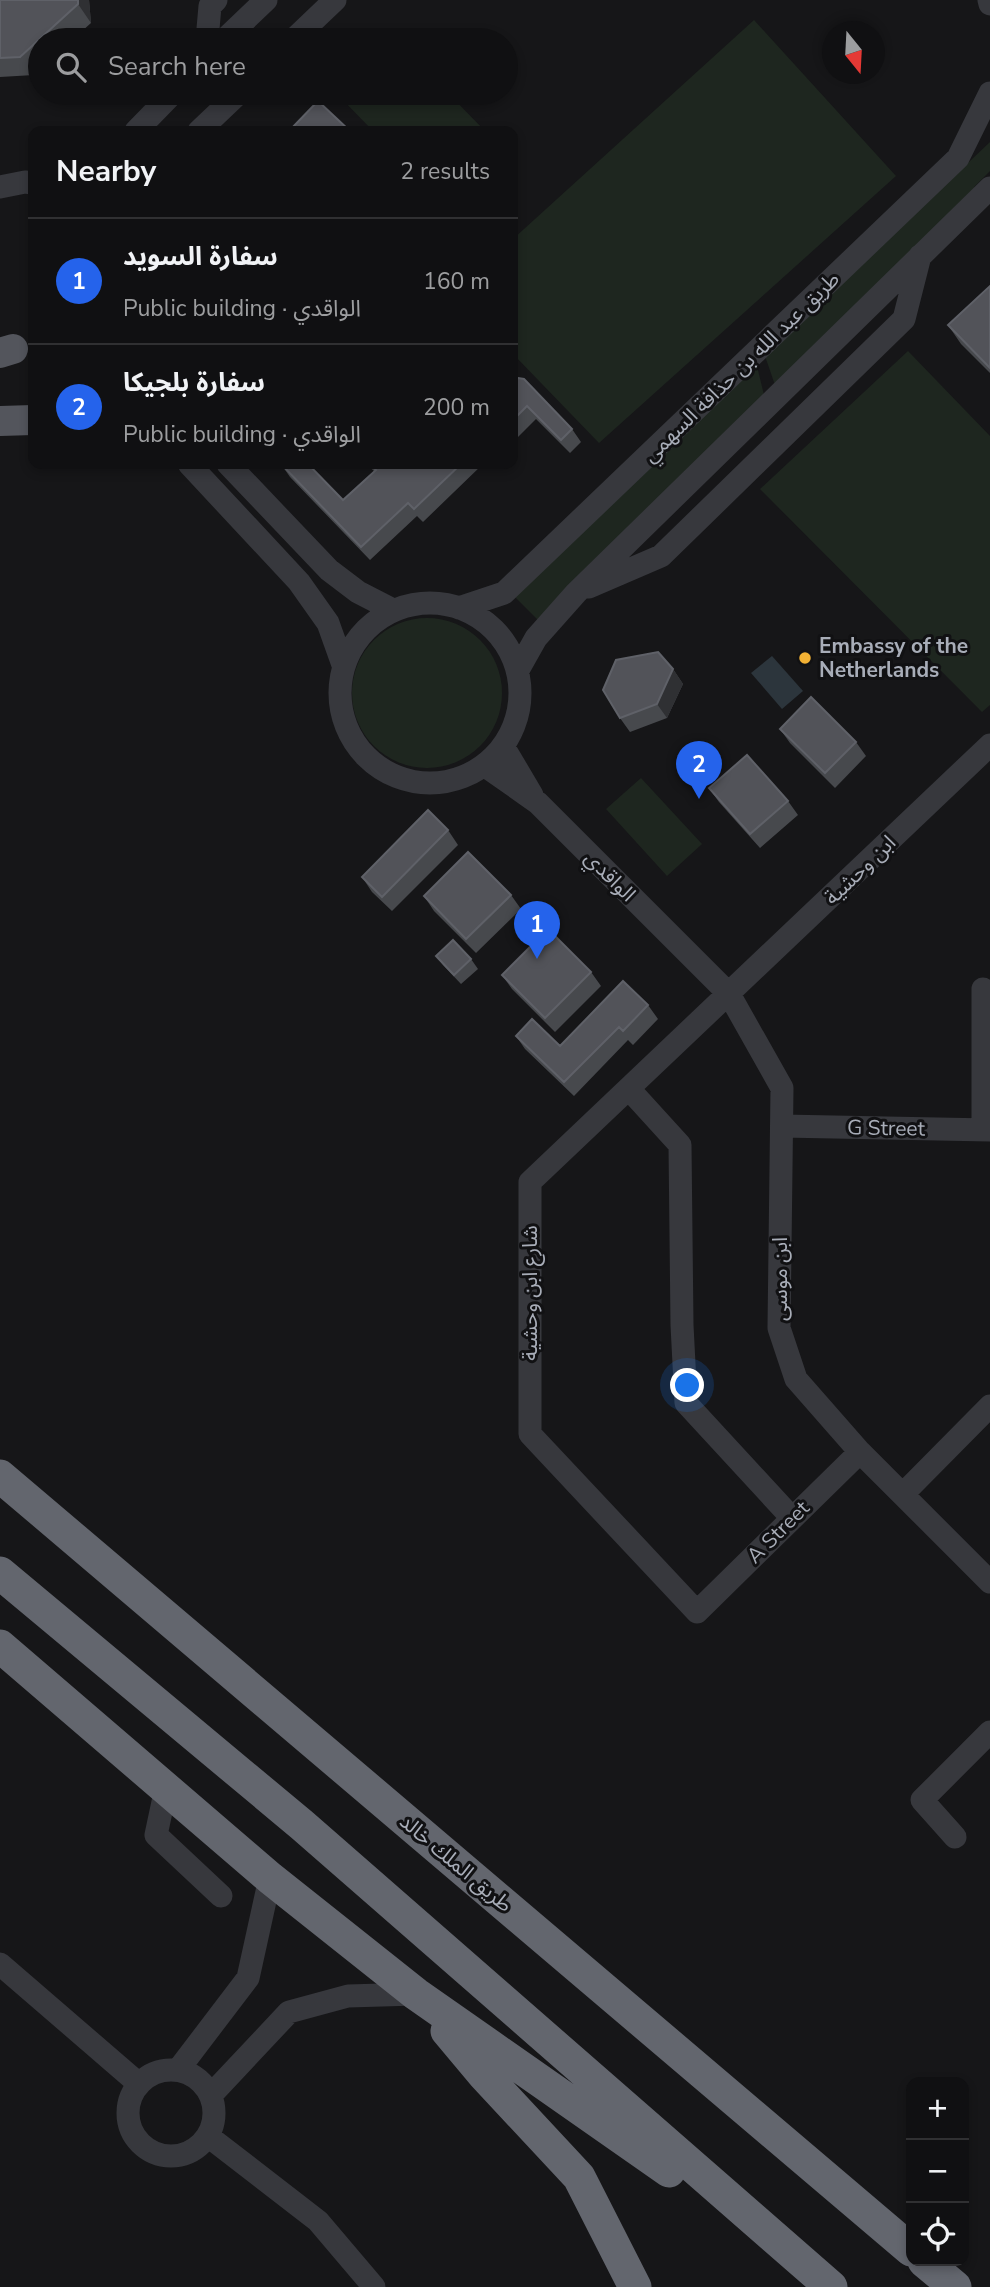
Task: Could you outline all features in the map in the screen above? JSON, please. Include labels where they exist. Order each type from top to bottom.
[{"type":"highway","name":"طريق الملك خالد","points":[[0,1476],[906,2246]]},
{"type":"highway","points":[[0,1573],[302,1825],[819,2277]]},
{"type":"highway","points":[[0,1646],[270,1878],[416,1994],[819,2277]]},
{"type":"highway","points":[[416,1994],[483,2074],[579,2177],[635,2287]]},
{"type":"highway","points":[[930,2266],[955,2287]]},
{"type":"main road","points":[[0,421],[28,419]]},
{"type":"street","points":[[208,28],[210,6],[216,0]]},
{"type":"street","points":[[237,28],[266,0]]},
{"type":"street","points":[[306,28],[335,0]]},
{"type":"street","name":"طريق عبد الله بن حذافة السهمي","points":[[459,608],[504,593],[844,270],[958,158],[990,93]]},
{"type":"street","points":[[141,126],[161,105]]},
{"type":"street","points":[[204,126],[226,105]]},
{"type":"street","points":[[0,187],[28,182]]},
{"type":"street","points":[[518,670],[536,638],[576,593],[990,188]]},
{"type":"street","points":[[576,593],[661,556],[904,319],[920,256]]},
{"type":"street","points":[[194,469],[299,582],[328,624],[343,665]]},
{"type":"street","points":[[233,469],[329,570],[358,592],[393,610]]},
{"type":"street","points":[[426,603],[459,608],[485,621],[506,643],[518,670],[520,697],[515,723],[503,746],[484,765],[459,779],[431,784],[402,780],[377,767],[356,747],[343,722],[339,694],[343,665],[363,632],[393,610],[426,603]]},
{"type":"street","name":"ابن وحشية","points":[[729,994],[990,745]]},
{"type":"street","points":[[503,746],[538,803]]},
{"type":"street","name":"الواقدي","points":[[484,765],[538,803],[729,994]]},
{"type":"street","points":[[983,989],[986,1130]]},
{"type":"street","name":"شارع ابن وحشية","points":[[697,1612],[530,1434],[530,1182],[729,994]]},
{"type":"street","name":"ابن موسى","points":[[729,994],[782,1088],[779,1328],[796,1379],[860,1452],[990,1581]]},
{"type":"street","points":[[629,1089],[680,1144],[682,1325],[686,1403],[792,1518]]},
{"type":"street","name":"G Street","points":[[782,1125],[986,1130]]},
{"type":"street","points":[[903,1494],[990,1406]]},
{"type":"street","name":"A Street","points":[[697,1612],[860,1452]]},
{"type":"street","points":[[955,1837],[922,1800],[990,1732]]},
{"type":"street","points":[[166,1788],[156,1835],[221,1896]]},
{"type":"street","points":[[178,2070],[248,1978],[270,1878]]},
{"type":"street","points":[[0,1964],[139,2084]]},
{"type":"street","points":[[211,2095],[289,2012],[348,1996],[416,1994]]},
{"type":"street","points":[[178,2070],[203,2083],[211,2095],[215,2109],[213,2123],[208,2136],[198,2147],[186,2154],[164,2155],[145,2147],[135,2137],[129,2124],[128,2110],[131,2096],[139,2084],[150,2075],[178,2070]]},
{"type":"street","points":[[208,2136],[318,2221],[374,2287]]},
{"type":"shaded area","points":[[754,20],[896,176],[599,443],[518,359],[518,234]]},
{"type":"shaded area","points":[[348,105],[460,105],[480,126],[368,126]]},
{"type":"shaded area","points":[[990,142],[990,171],[974,187],[973,197],[776,388],[765,356]]},
{"type":"shaded area","points":[[908,351],[990,436],[990,705],[982,712],[760,489]]},
{"type":"shaded area","points":[[756,362],[765,399],[538,620],[515,597]]},
{"type":"shaded area","points":[[427,618],[456,623],[480,640],[497,664],[502,693],[497,722],[480,746],[456,763],[427,768],[398,763],[374,746],[357,722],[352,693],[357,664],[374,640],[398,623]]},
{"type":"shaded area","points":[[772,656],[803,691],[782,709],[751,673]]},
{"type":"shaded area","points":[[641,778],[702,844],[667,876],[606,809]]},
{"type":"building","points":[[0,0],[78,0],[78,4],[52,28],[28,28],[28,50],[20,57],[0,58]]},
{"type":"building","points":[[314,105],[322,105],[345,126],[294,126]]},
{"type":"building","points":[[990,286],[990,368],[948,325]]},
{"type":"building","points":[[518,378],[524,379],[572,429],[561,440],[527,406],[518,415]]},
{"type":"building","points":[[286,469],[313,469],[343,500],[375,469],[456,469],[414,509],[408,503],[361,547]]},
{"type":"building","points":[[658,652],[673,669],[657,704],[620,718],[603,690],[616,660]]},
{"type":"building","points":[[811,697],[856,742],[825,773],[780,729]]},
{"type":"building","points":[[747,755],[788,801],[750,834],[709,788]]},
{"type":"building","points":[[428,810],[448,830],[382,897],[362,877]]},
{"type":"building","points":[[468,852],[511,895],[466,939],[424,896]]},
{"type":"building","points":[[548,929],[591,972],[545,1018],[502,975]]},
{"type":"building","points":[[453,940],[471,959],[454,975],[436,956]]},
{"type":"building","points":[[623,981],[648,1005],[623,1031],[619,1027],[564,1082],[516,1036],[532,1019],[560,1046]]},
{"type":"place","name":"Embassy of the Netherlands","points":[[805,658]]},
{"type":"place","name":"سفارة بلجيكا","points":[[699,799]]},
{"type":"place","name":"سفارة السويد","points":[[537,959]]}]
